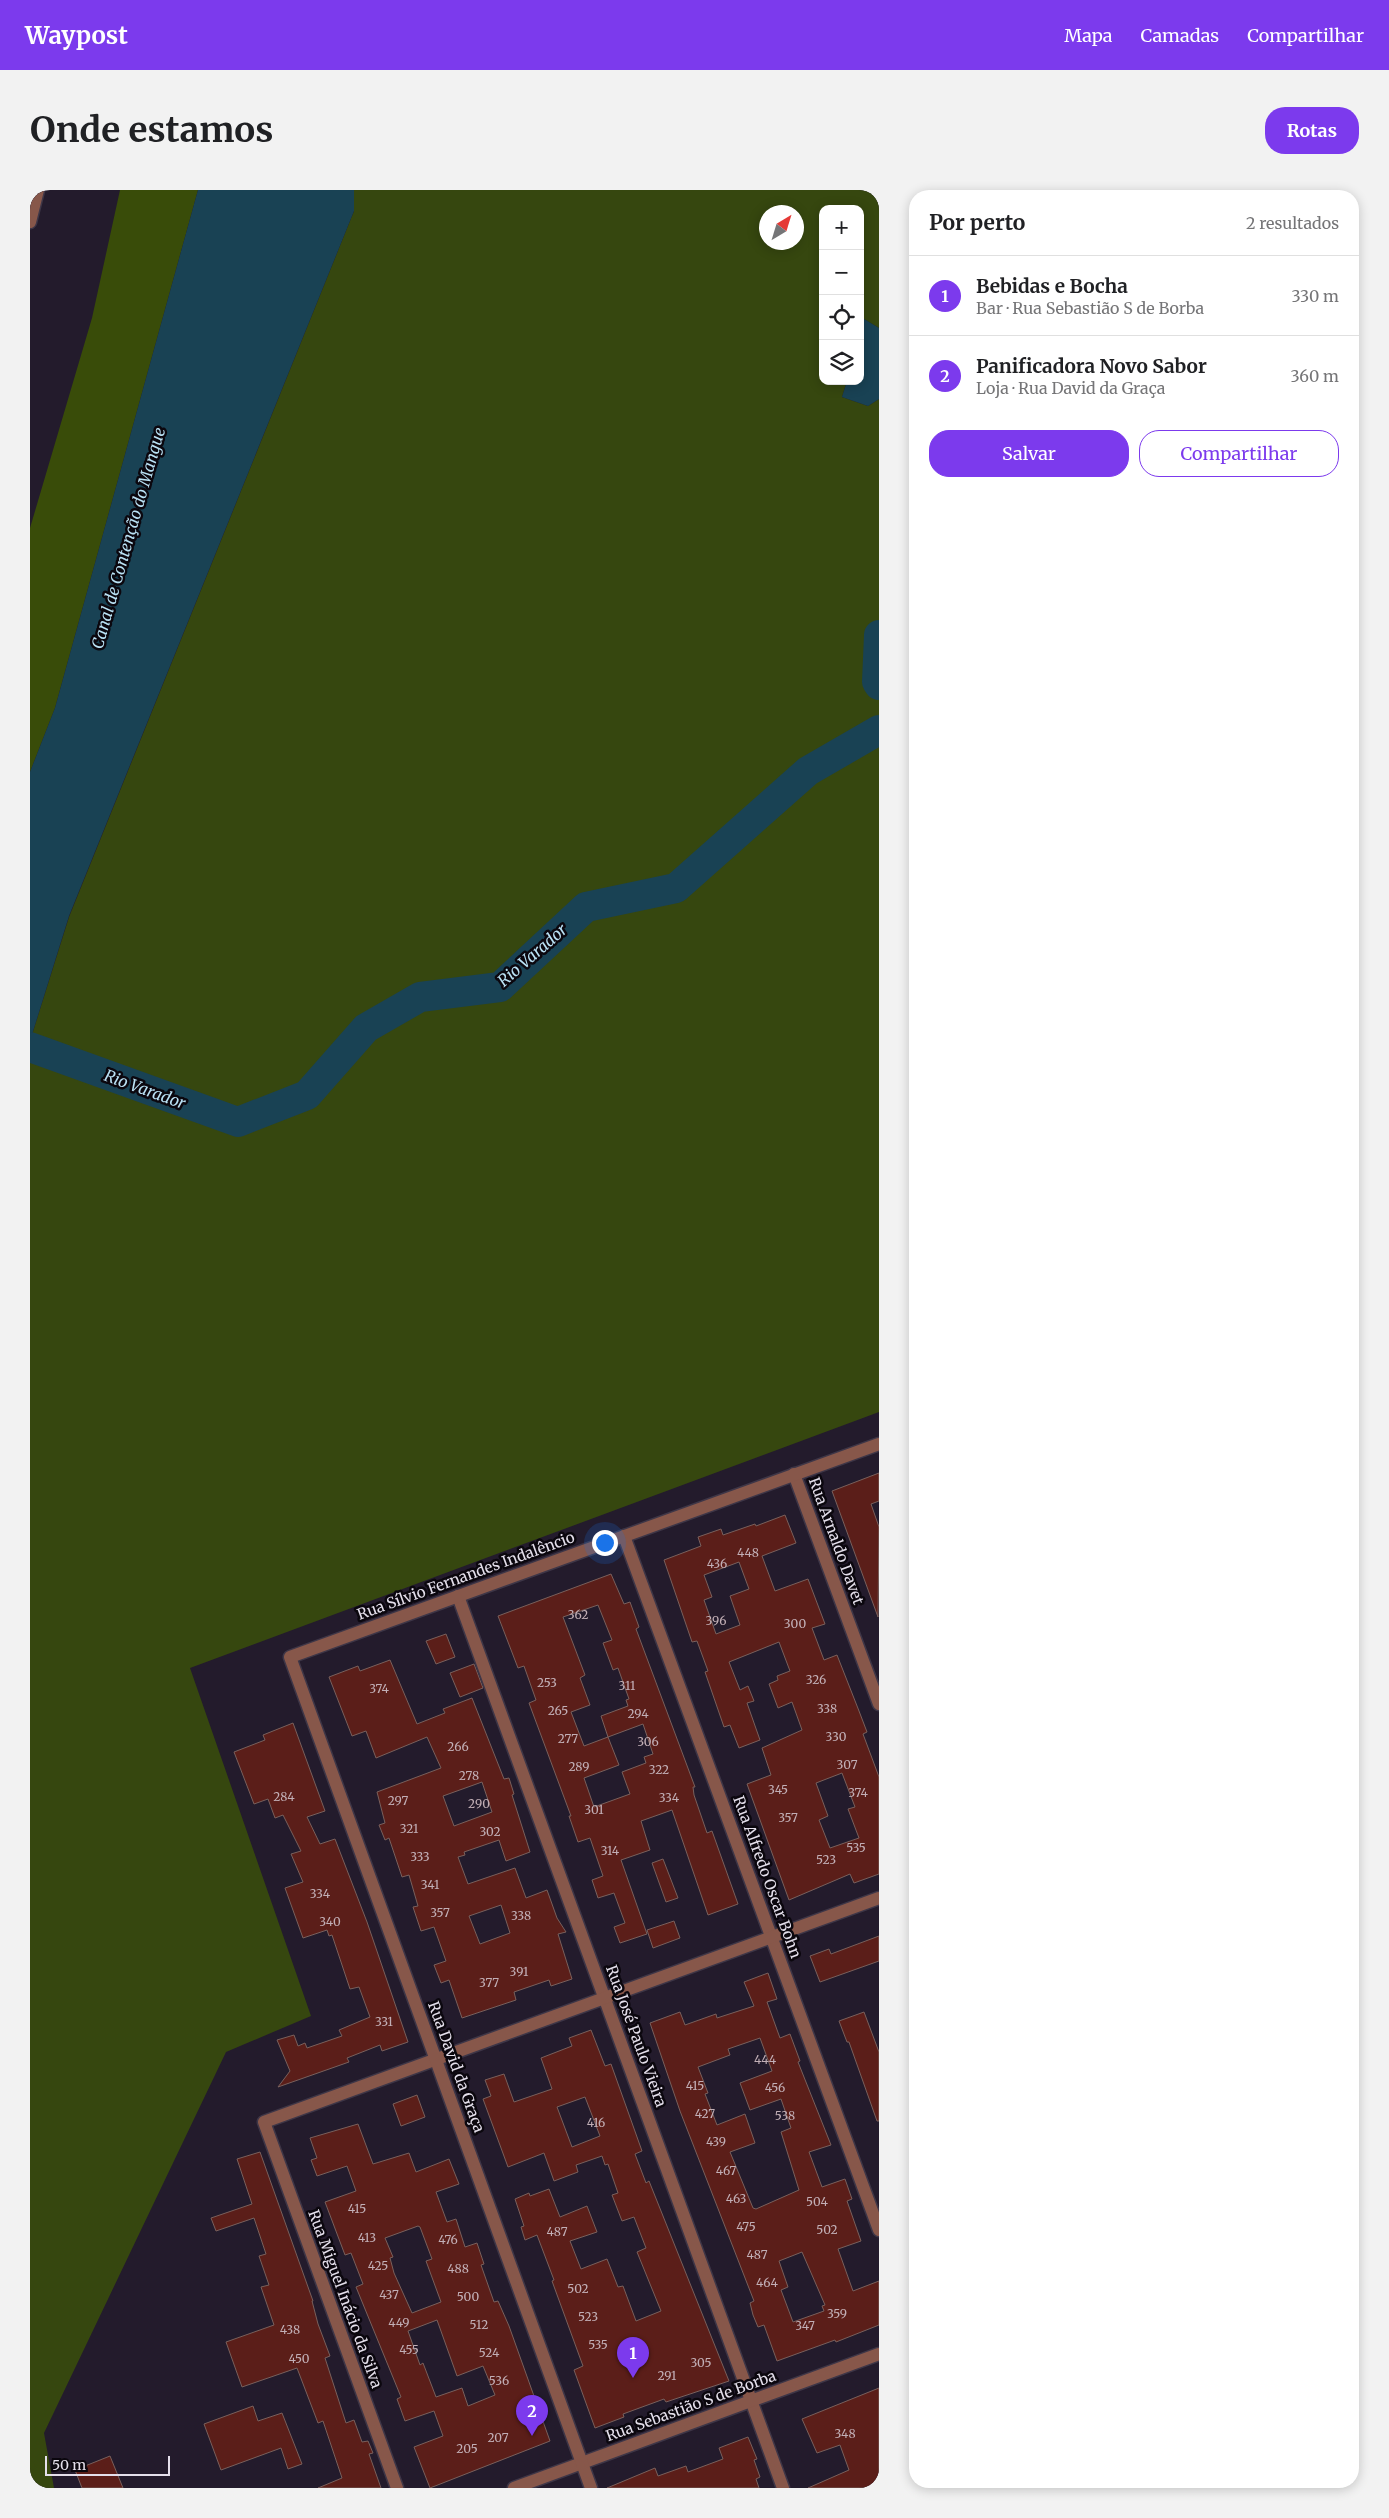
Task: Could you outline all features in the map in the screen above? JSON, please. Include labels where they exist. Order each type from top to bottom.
[{"type":"street","points":[[30,222],[35,194]]},
{"type":"street","name":"Rua Sílvio Fernandes Indalêncio","points":[[290,1657],[879,1444]]},
{"type":"street","name":"Rua Arnaldo Davet","points":[[794,1474],[879,1704]]},
{"type":"street","name":"Rua Alfredo Oscar Bohn","points":[[624,1536],[879,2230]]},
{"type":"street","name":"Rua José Paulo Vieira","points":[[458,1596],[783,2488]]},
{"type":"street","name":"Rua David da Graça","points":[[290,1657],[591,2488]]},
{"type":"street","points":[[436,2060],[879,1898]]},
{"type":"street","name":"Rua Miguel Inácio da Silva","points":[[396,2488],[264,2122],[436,2060]]},
{"type":"street","name":"Rua Sebastião S de Borba","points":[[514,2488],[879,2354]]},
{"type":"green space","points":[[120,190],[198,190],[55,708],[30,772],[30,528],[92,318]]},
{"type":"green space","points":[[354,190],[879,190],[879,328],[864,319],[864,205],[819,205],[819,385],[846,385],[842,397],[868,406],[879,399],[879,1412],[190,1668],[311,2016],[226,2052],[44,2433],[54,2488],[30,2488],[30,1041],[69,917],[354,211]]},
{"type":"water","name":"Canal de Contenção do Mangue","points":[[198,190],[354,190],[354,211],[69,916],[30,1041],[30,772],[55,708]]},
{"type":"water","points":[[864,319],[879,328],[879,399],[868,406],[842,397],[846,385],[864,385]]},
{"type":"building","points":[[879,1473],[879,1501],[871,1504],[879,1527],[878,1617],[832,1491]]},
{"type":"building","points":[[785,1515],[796,1543],[762,1556],[775,1591],[808,1579],[825,1624],[812,1628],[824,1660],[837,1655],[867,1732],[863,1734],[879,1777],[879,1874],[854,1883],[850,1874],[789,1900],[747,1784],[771,1775],[762,1748],[802,1730],[792,1702],[778,1708],[769,1684],[778,1680],[777,1676],[790,1671],[779,1642],[729,1662],[740,1690],[748,1686],[754,1701],[747,1703],[760,1740],[739,1748],[730,1725],[724,1727],[705,1672],[708,1671],[697,1641],[692,1642],[664,1560],[701,1546],[698,1537],[721,1529],[723,1535],[755,1524],[756,1526]],"holes":[[[739,1562],[749,1589],[730,1596],[740,1625],[716,1634],[704,1600],[712,1597],[704,1575]],[[842,1773],[855,1807],[848,1809],[859,1838],[830,1848],[819,1820],[828,1816],[816,1783]]]},
{"type":"building","points":[[611,1574],[624,1604],[630,1602],[639,1627],[636,1629],[695,1787],[693,1787],[694,1795],[707,1833],[712,1831],[738,1904],[708,1915],[672,1810],[641,1821],[650,1850],[621,1860],[647,1934],[620,1943],[614,1927],[625,1923],[614,1893],[598,1898],[592,1880],[603,1876],[590,1838],[578,1842],[569,1816],[571,1816],[529,1703],[536,1700],[524,1666],[518,1668],[498,1616]],"holes":[[[598,1605],[612,1640],[603,1643],[613,1670],[618,1668],[629,1699],[626,1700],[628,1706],[601,1716],[608,1737],[584,1746],[571,1712],[590,1705],[580,1678],[585,1675],[563,1617]],[[643,1724],[653,1754],[644,1757],[646,1763],[622,1772],[630,1794],[594,1807],[584,1778],[619,1765],[608,1737]]]},
{"type":"building","points":[[446,1634],[455,1657],[436,1664],[426,1641]]},
{"type":"building","points":[[390,1660],[417,1724],[445,1713],[443,1709],[472,1698],[504,1779],[509,1778],[514,1794],[512,1795],[530,1852],[506,1861],[499,1840],[464,1852],[465,1855],[458,1857],[468,1884],[515,1868],[526,1898],[547,1890],[557,1918],[566,1932],[558,1934],[572,1979],[551,1986],[549,1980],[514,1992],[516,2000],[462,2018],[449,1980],[441,1983],[434,1965],[446,1961],[434,1927],[421,1931],[413,1907],[418,1906],[409,1875],[402,1877],[389,1838],[385,1840],[379,1825],[385,1823],[377,1792],[441,1768],[427,1737],[376,1758],[366,1731],[352,1736],[329,1677],[358,1666],[360,1671]],"holes":[[[482,1782],[492,1812],[454,1826],[443,1796]],[[501,1905],[510,1933],[480,1944],[469,1916]]]},
{"type":"building","points":[[474,1664],[483,1688],[460,1697],[450,1673]]},
{"type":"building","points":[[293,1723],[325,1811],[307,1817],[320,1844],[335,1839],[367,1922],[408,2042],[382,2051],[380,2045],[347,2058],[349,2062],[278,2087],[290,2071],[277,2040],[294,2035],[298,2046],[305,2043],[307,2048],[342,2036],[339,2030],[370,2017],[359,1987],[350,1989],[332,1935],[329,1936],[327,1930],[303,1938],[285,1888],[303,1882],[291,1854],[301,1851],[283,1815],[275,1818],[268,1799],[254,1804],[234,1752],[265,1740],[263,1735]]},
{"type":"building","points":[[663,1859],[678,1898],[666,1902],[652,1863]]},
{"type":"building","points":[[674,1921],[680,1938],[653,1948],[647,1930]]},
{"type":"building","points":[[879,1936],[879,1961],[820,1982],[810,1956],[829,1949],[831,1954]]},
{"type":"building","points":[[768,1973],[777,1999],[767,2002],[780,2038],[790,2034],[800,2061],[798,2062],[831,2145],[809,2152],[822,2187],[845,2179],[852,2199],[847,2201],[861,2241],[838,2249],[853,2291],[879,2281],[879,2325],[836,2342],[835,2340],[777,2361],[764,2325],[758,2327],[753,2315],[750,2303],[754,2301],[680,2111],[650,2023],[680,2012],[685,2025],[716,2014],[717,2018],[754,2006],[744,1982]],"holes":[[[760,2038],[772,2071],[740,2083],[750,2110],[781,2099],[791,2128],[781,2132],[799,2190],[756,2209],[753,2208],[730,2152],[755,2143],[745,2114],[717,2125],[705,2094],[708,2093],[698,2067],[730,2055],[728,2049]],[[802,2252],[825,2305],[822,2306],[824,2311],[793,2322],[781,2290],[788,2287],[779,2261]]]},
{"type":"building","points":[[864,2012],[879,2052],[879,2121],[877,2121],[849,2042],[847,2042],[839,2021]]},
{"type":"building","points":[[591,2030],[605,2066],[611,2064],[642,2151],[635,2154],[646,2183],[649,2181],[729,2381],[666,2402],[664,2399],[623,2414],[624,2417],[595,2428],[574,2370],[583,2366],[552,2281],[554,2280],[537,2235],[525,2240],[521,2227],[524,2226],[515,2199],[529,2193],[530,2196],[549,2189],[560,2217],[587,2206],[597,2232],[570,2241],[581,2269],[607,2259],[618,2287],[623,2286],[636,2321],[661,2311],[637,2252],[646,2248],[634,2217],[622,2221],[612,2195],[618,2193],[608,2164],[605,2165],[602,2156],[576,2165],[578,2172],[554,2181],[544,2153],[508,2167],[483,2099],[491,2096],[485,2080],[504,2074],[514,2102],[552,2089],[541,2058],[572,2046],[569,2038]],"holes":[[[585,2097],[600,2136],[572,2147],[557,2107]]]},
{"type":"building","points":[[417,2095],[425,2117],[401,2126],[393,2104]]},
{"type":"building","points":[[358,2124],[373,2164],[409,2153],[416,2172],[449,2159],[459,2184],[436,2192],[447,2222],[456,2219],[465,2247],[477,2243],[484,2264],[481,2265],[494,2302],[498,2301],[509,2326],[550,2441],[430,2488],[414,2447],[443,2436],[434,2411],[405,2421],[397,2399],[401,2397],[356,2287],[363,2284],[351,2253],[345,2255],[325,2202],[356,2191],[347,2166],[317,2176],[311,2160],[317,2158],[310,2138]],"holes":[[[418,2226],[432,2259],[426,2261],[441,2302],[412,2313],[394,2273],[390,2258],[393,2257],[385,2238]],[[437,2320],[457,2376],[483,2366],[495,2395],[468,2406],[462,2388],[436,2397],[423,2363],[420,2365],[408,2331]]]},
{"type":"building","points":[[260,2152],[313,2301],[318,2324],[330,2356],[325,2358],[346,2423],[354,2420],[362,2442],[368,2441],[373,2453],[369,2454],[381,2488],[318,2488],[342,2478],[323,2421],[318,2423],[297,2368],[242,2387],[226,2342],[274,2325],[261,2287],[269,2285],[259,2256],[266,2254],[254,2218],[216,2231],[211,2218],[252,2204],[237,2159]]},
{"type":"building","points":[[879,2388],[879,2488],[808,2488],[849,2470],[840,2445],[817,2453],[802,2419]]},
{"type":"building","points":[[253,2406],[258,2421],[282,2413],[302,2464],[288,2469],[281,2448],[221,2470],[204,2424]]},
{"type":"building","points":[[748,2437],[757,2459],[754,2460],[760,2477],[756,2479],[759,2488],[607,2488],[655,2468],[658,2476],[686,2466],[688,2472],[723,2459],[719,2448]]},
{"type":"building","points":[[110,2456],[123,2488],[82,2488],[75,2470]]},
{"type":"waterway","points":[[879,635],[877,682],[879,685]]},
{"type":"waterway","name":"Rio Varador","points":[[30,1047],[238,1122],[307,1095],[366,1028],[420,997],[500,987],[586,907],[676,888],[808,771],[879,730]]},
{"type":"place","name":"Bebidas e Bocha","points":[[633,2378]]},
{"type":"place","name":"Panificadora Novo Sabor","points":[[532,2436]]}]
